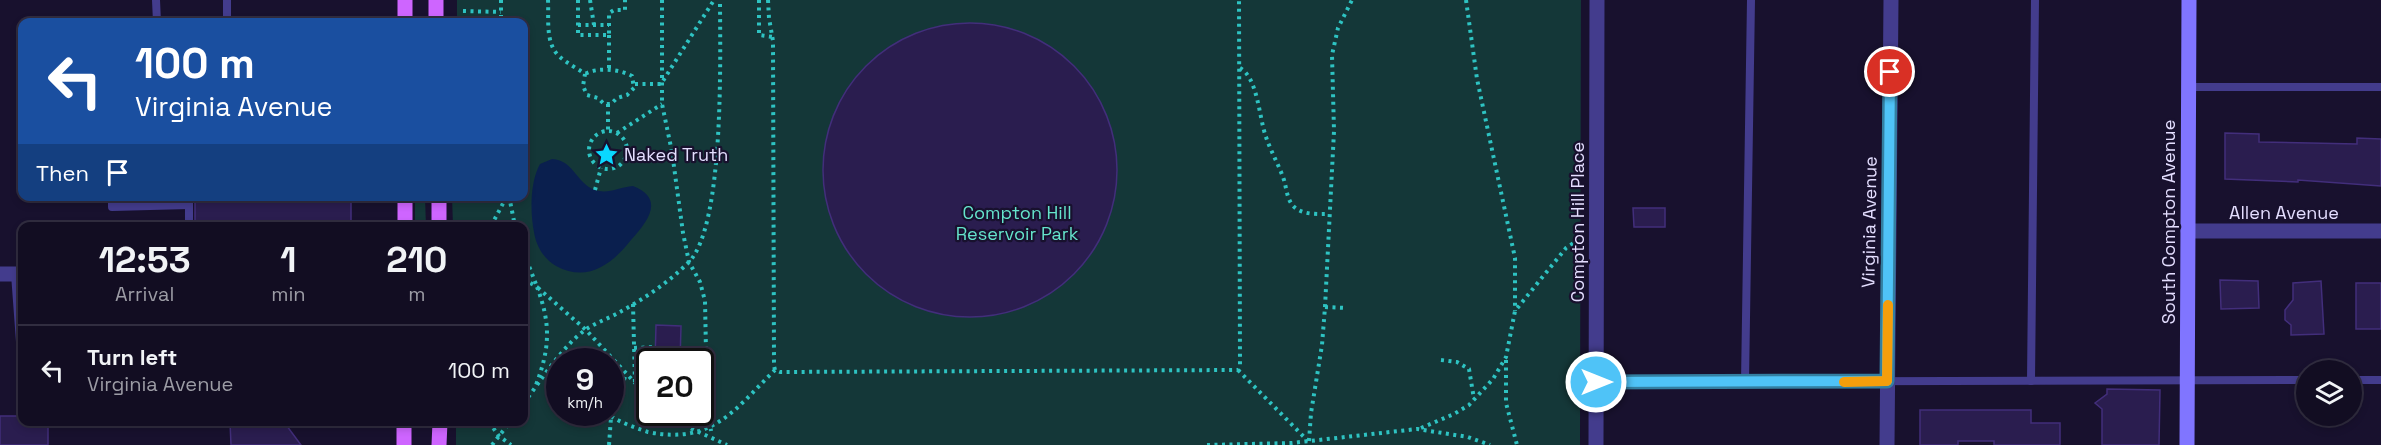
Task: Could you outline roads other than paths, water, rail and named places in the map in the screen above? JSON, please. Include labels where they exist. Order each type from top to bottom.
[{"type":"main road","points":[[405,0],[405,18]]},
{"type":"main road","points":[[436,0],[436,18]]},
{"type":"main road","name":"South Compton Avenue","points":[[2187,445],[2188,0]]},
{"type":"main road","points":[[405,201],[405,222]]},
{"type":"main road","points":[[439,201],[439,222]]},
{"type":"main road","points":[[404,426],[404,445]]},
{"type":"main road","points":[[439,445],[440,426]]},
{"type":"street","name":"Compton Hill Place","points":[[1596,445],[1597,0]]},
{"type":"street","name":"Virginia Avenue","points":[[1887,445],[1891,0]]},
{"type":"street","name":"Allen Avenue","points":[[2188,231],[2381,231]]},
{"type":"lane","points":[[156,0],[157,18]]},
{"type":"lane","points":[[227,0],[227,18]]},
{"type":"lane","points":[[1746,382],[1751,0]]},
{"type":"lane","points":[[2031,381],[2035,0]]},
{"type":"lane","points":[[2188,87],[2381,87]]},
{"type":"lane","points":[[112,201],[112,207],[189,201],[189,222]]},
{"type":"lane","points":[[12,274],[18,331]]},
{"type":"lane","points":[[1596,382],[2296,380]]},
{"type":"lane","points":[[2362,380],[2381,380]]},
{"type":"water","points":[[552,159],[566,164],[592,189],[607,191],[633,186],[649,197],[650,211],[643,226],[616,257],[589,272],[568,271],[556,266],[544,256],[537,242],[532,215],[534,179],[540,164]]},
{"type":"place","name":"Naked Truth","points":[[606,154]]},
{"type":"park label","name":"Compton Hill Reservoir Park","points":[[1017,222]]}]
